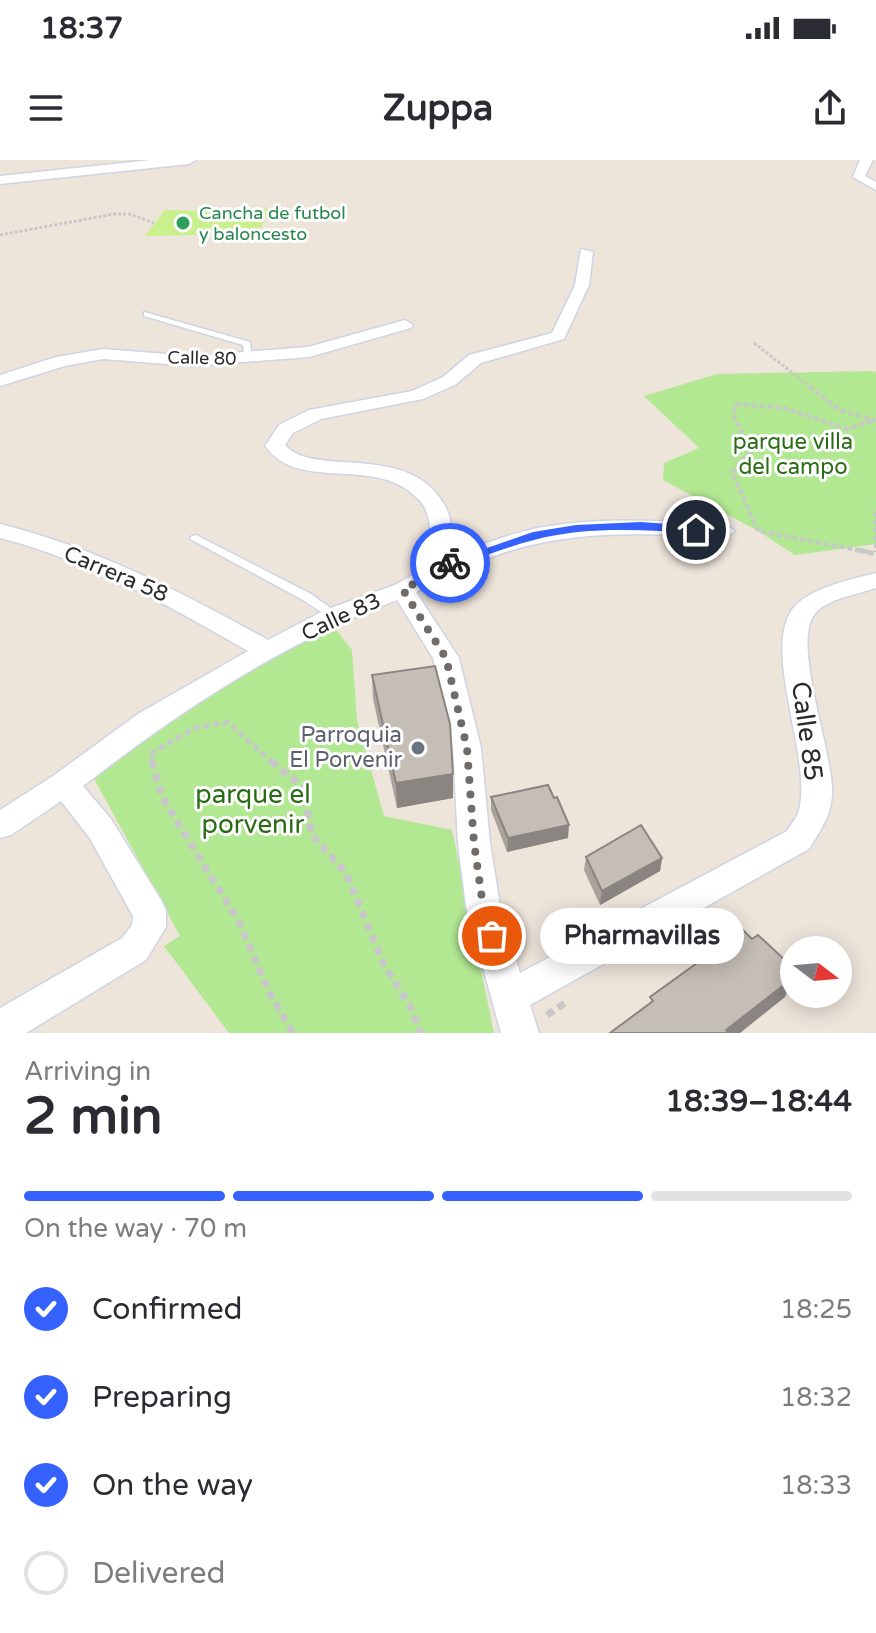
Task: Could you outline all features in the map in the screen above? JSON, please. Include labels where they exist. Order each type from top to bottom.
[{"type":"street","points":[[0,180],[189,160]]},
{"type":"street","points":[[868,160],[864,162],[859,177],[876,187]]},
{"type":"street","points":[[450,563],[440,546],[439,512],[428,496],[415,487],[375,469],[304,463],[288,458],[275,446],[286,429],[316,414],[417,395],[449,381],[475,359],[558,336],[582,285],[586,252]]},
{"type":"street","name":"Calle 80","points":[[0,381],[62,361],[103,354],[192,361],[248,358],[322,349],[405,325]]},
{"type":"street","name":"Calle 83","points":[[0,826],[197,690],[334,615],[403,590],[450,563],[533,536],[576,529],[641,526],[724,531]]},
{"type":"street","name":"Carrera 58","points":[[0,531],[95,561],[147,582],[269,652]]},
{"type":"street","name":"Calle 85","points":[[510,997],[798,840],[814,812],[816,781],[796,649],[798,622],[804,611],[816,603],[876,580]]},
{"type":"street","points":[[403,590],[446,658],[467,748],[474,843],[483,906],[510,997],[531,1026]]},
{"type":"street","points":[[0,1028],[134,949],[147,934],[151,921],[149,910],[100,828],[64,784]]},
{"type":"lane","points":[[147,314],[247,344],[250,352],[248,358]]},
{"type":"lane","points":[[196,538],[302,594],[334,615]]},
{"type":"path","points":[[0,235],[114,214],[130,214],[154,223]]},
{"type":"path","points":[[754,343],[839,410],[876,420]]},
{"type":"path","points":[[876,420],[847,429],[784,408],[735,404],[734,416],[751,451],[732,472],[758,531],[876,553],[876,511]]},
{"type":"path","points":[[293,1033],[270,994],[239,922],[162,797],[150,754],[195,728],[228,722],[255,749],[302,786],[312,835],[346,873],[384,965],[410,1006],[421,1033]]},
{"type":"path","points":[[531,1026],[578,995]]},
{"type":"green space","points":[[222,208],[271,209],[257,234],[145,236],[165,210],[218,211],[209,226]]},
{"type":"green space","name":"parque villa del campo","points":[[876,372],[876,544],[795,555],[758,531],[663,480],[664,463],[699,448],[644,396],[717,374]]},
{"type":"green space","name":"parque el porvenir","points":[[334,627],[352,650],[357,720],[384,816],[452,830],[494,1033],[229,1033],[164,946],[180,936],[91,773],[201,692]]},
{"type":"building","name":"Parroquia El Porvenir","points":[[435,666],[450,724],[453,774],[396,783],[372,675]]},
{"type":"building","points":[[548,785],[569,825],[508,838],[491,797]]},
{"type":"building","points":[[641,825],[662,858],[602,891],[586,857]]},
{"type":"building","points":[[743,930],[752,939],[758,935],[780,956],[780,988],[726,1030],[729,1033],[610,1033],[653,1001],[650,997]]},
{"type":"way so far","points":[[450,563],[403,590],[446,658],[467,748],[474,843],[483,906],[492,936]]},
{"type":"place","name":"Cancha de futbol y baloncesto","points":[[183,223]]},
{"type":"place","name":"Parroquia El Porvenir","points":[[418,748]]},
{"type":"place","name":"Pharmavillas","points":[[492,936]]},
{"type":"route","points":[[450,563],[533,536],[576,529],[641,526],[696,530]]}]
